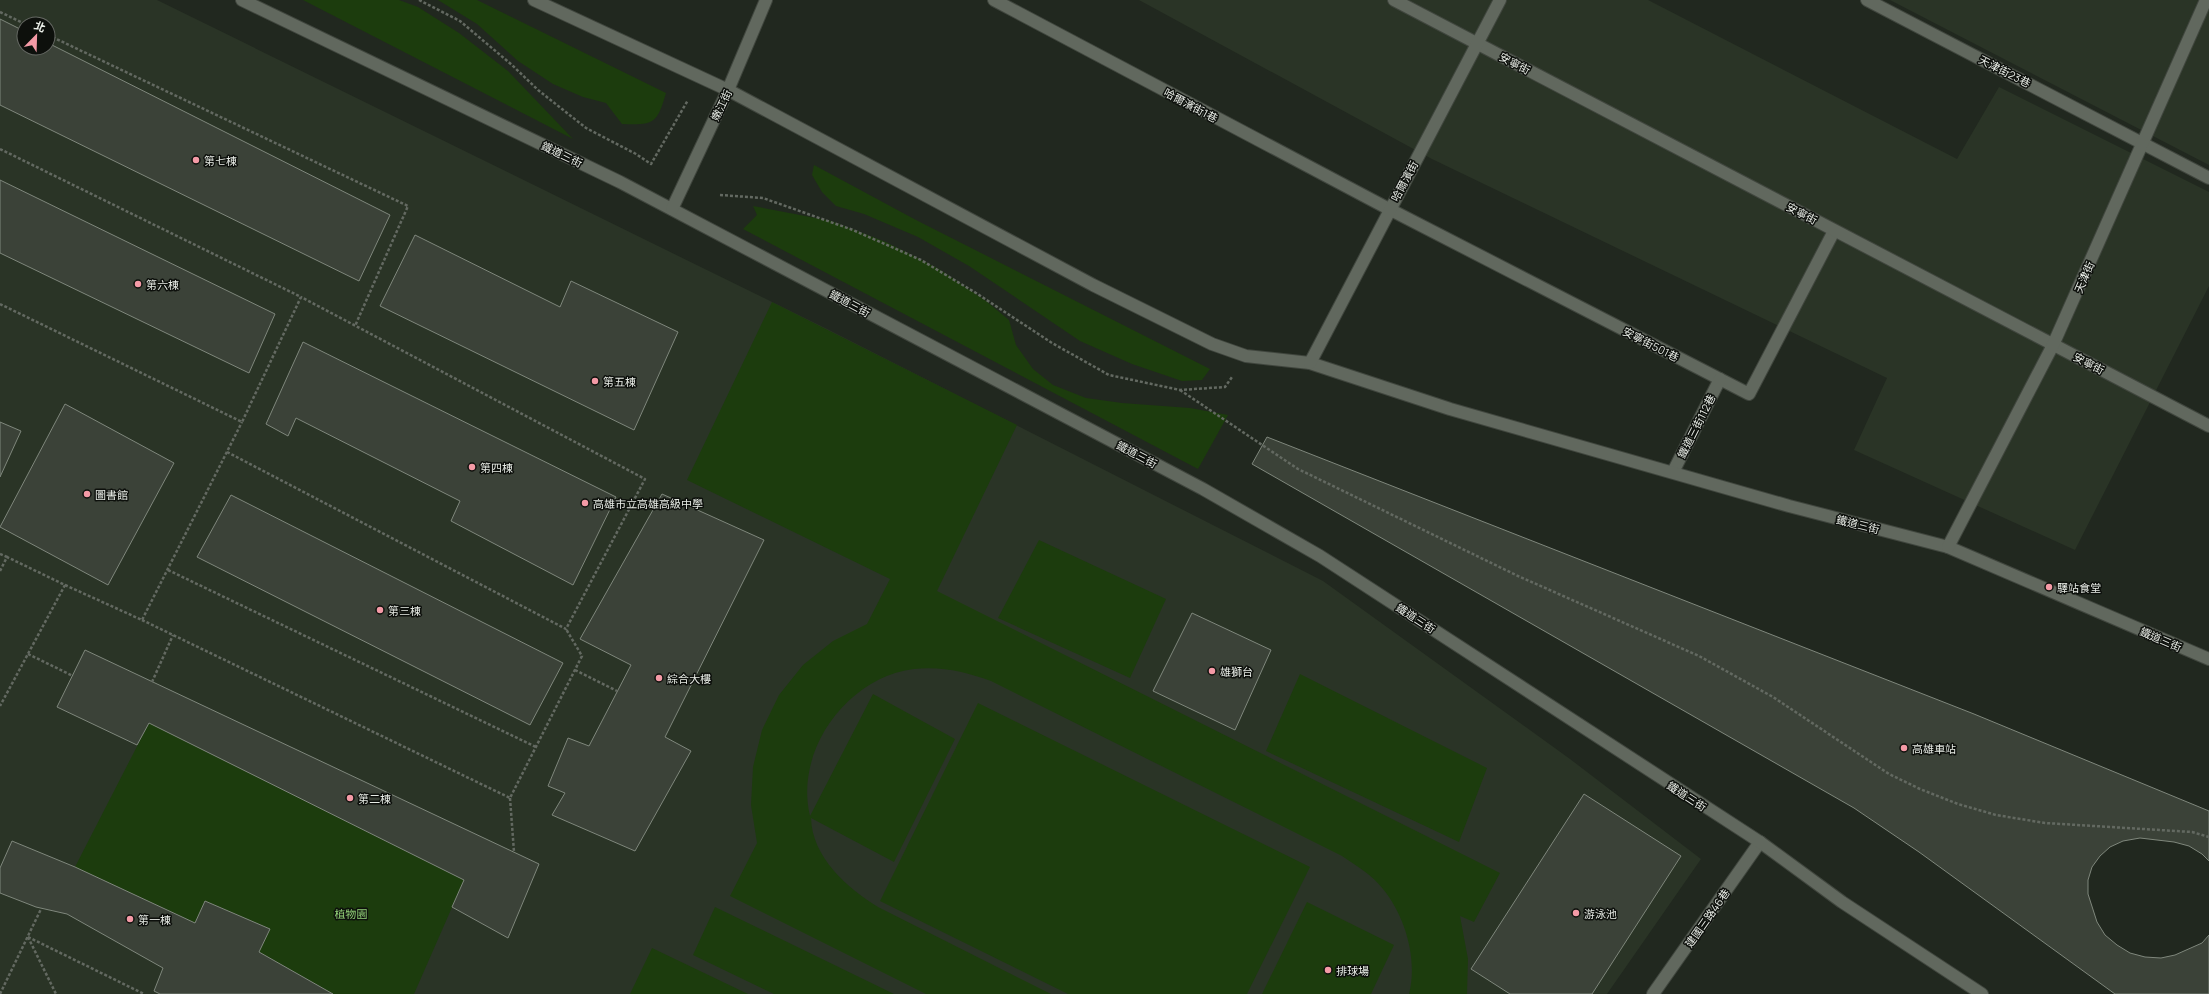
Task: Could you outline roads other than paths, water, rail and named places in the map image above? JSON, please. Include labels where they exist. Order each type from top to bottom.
[{"type":"street","name":"鐵道三街","points":[[242,0],[620,182],[1203,489],[1320,556],[1760,842],[1842,902],[1982,994]]},
{"type":"street","name":"鐵道三街","points":[[534,0],[728,90],[1094,285],[1212,344],[1246,356],[1310,363],[1450,409],[1789,506],[1948,547],[2209,659]]},
{"type":"street","name":"嫩江街","points":[[672,209],[728,90],[766,0]]},
{"type":"street","name":"哈爾濱街1巷","points":[[994,0],[1389,209]]},
{"type":"street","name":"安寧街","points":[[1394,0],[2209,426]]},
{"type":"street","name":"哈爾濱街","points":[[1310,363],[1389,209],[1478,44],[1500,0]]},
{"type":"street","name":"天津街23巷","points":[[1867,0],[2144,142],[2209,178]]},
{"type":"street","name":"天津街","points":[[1948,547],[2053,345],[2206,0]]},
{"type":"street","name":"安寧街501巷","points":[[1389,209],[1749,394],[1834,230]]},
{"type":"street","name":"鐵道三街112巷","points":[[1673,472],[1720,379]]},
{"type":"street","name":"建國三路46巷","points":[[1653,994],[1760,842]]},
{"type":"place","name":"第七棟","points":[[196,160]]},
{"type":"place","name":"第六棟","points":[[138,284]]},
{"type":"place","name":"第五棟","points":[[595,381]]},
{"type":"place","name":"第四棟","points":[[472,467]]},
{"type":"place","name":"圖書館","points":[[87,494]]},
{"type":"place","name":"高雄市立高雄高級中學","points":[[585,503]]},
{"type":"place","name":"驛站食堂","points":[[2049,587]]},
{"type":"place","name":"第三棟","points":[[380,610]]},
{"type":"place","name":"雄獅台","points":[[1212,671]]},
{"type":"place","name":"綜合大樓","points":[[659,678]]},
{"type":"place","name":"高雄車站","points":[[1904,748]]},
{"type":"place","name":"第二棟","points":[[350,798]]},
{"type":"place","name":"游泳池","points":[[1576,913]]},
{"type":"place","name":"第一棟","points":[[130,919]]},
{"type":"place","name":"排球場","points":[[1328,970]]},
{"type":"park label","name":"植物園","points":[[351,913]]}]
